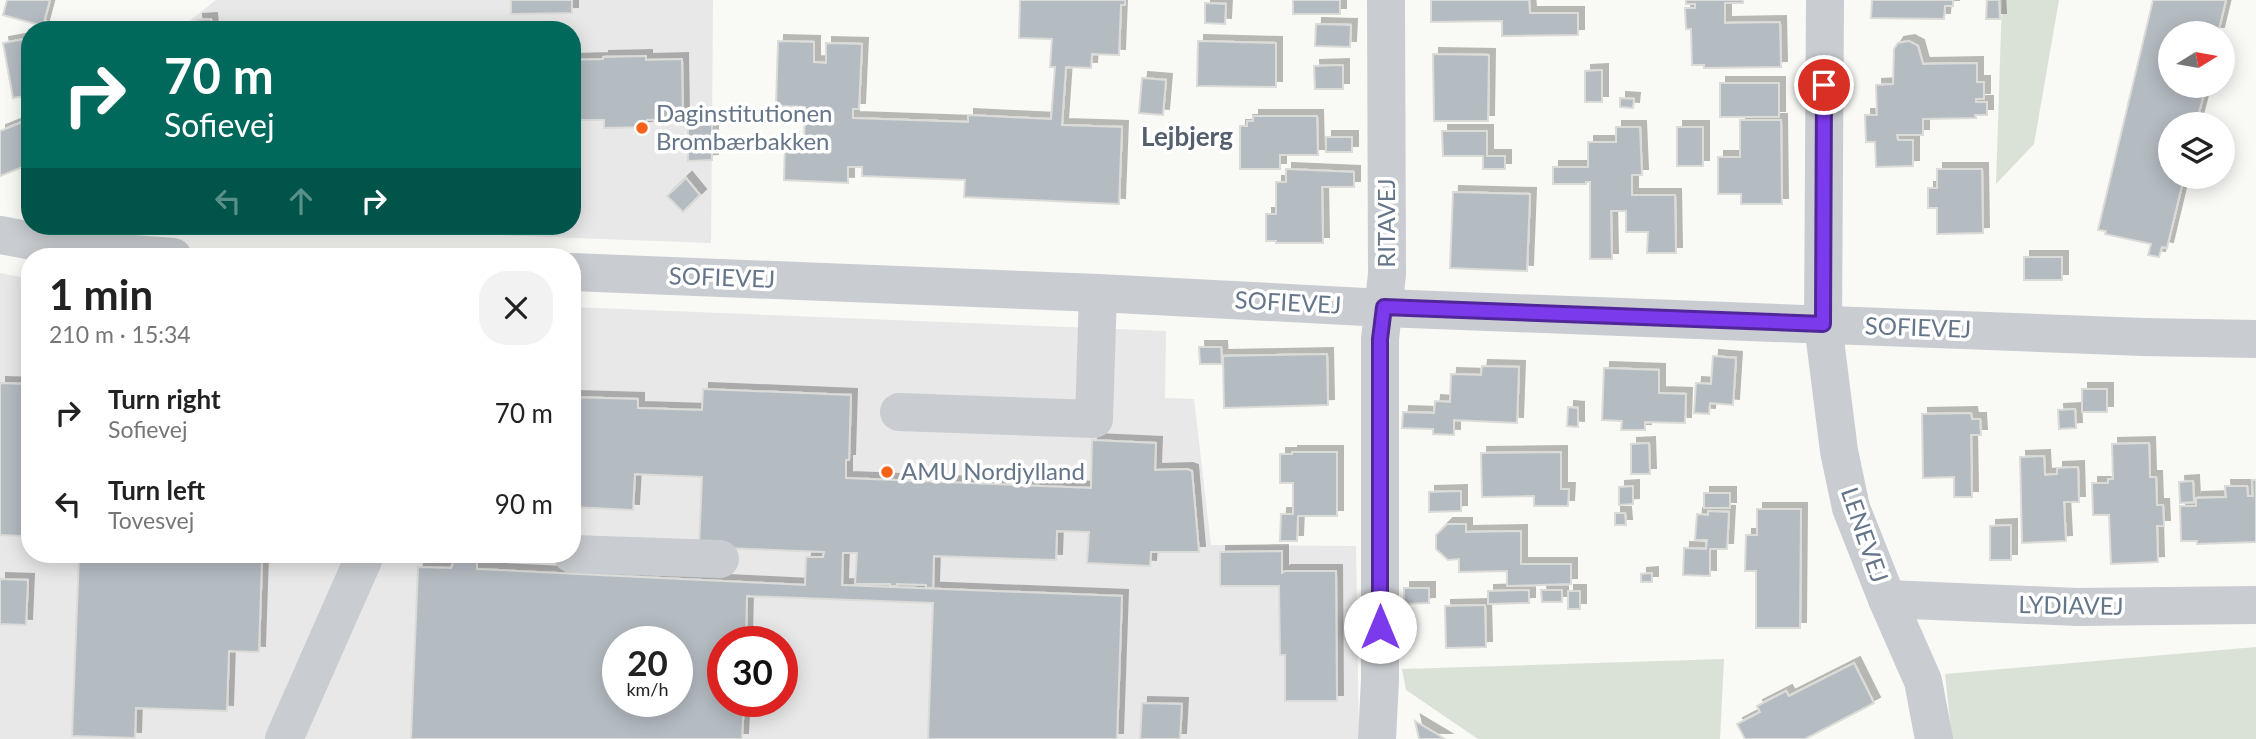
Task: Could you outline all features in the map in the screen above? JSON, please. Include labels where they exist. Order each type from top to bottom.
[{"type":"street","name":"RITAVEJ","points":[[1377,739],[1380,680],[1380,339],[1387,274],[1386,0]]},
{"type":"street","name":"LENEVEJ","points":[[1825,0],[1823,324],[1839,451],[1851,508],[1923,681],[1934,739]]},
{"type":"street","points":[[0,235],[69,248]]},
{"type":"street","name":"SOFIEVEJ","points":[[581,272],[1384,307],[2143,337],[2256,339]]},
{"type":"street","points":[[899,412],[1094,419],[1098,293]]},
{"type":"street","points":[[581,554],[720,559]]},
{"type":"street","points":[[284,739],[362,563]]},
{"type":"street","name":"LYDIAVEJ","points":[[1887,599],[2077,607],[2256,605]]},
{"type":"shaded area","name":"Daginstitutionen Brombærbakken","points":[[216,0],[713,0],[711,243],[496,235],[581,235],[581,21],[189,21]]},
{"type":"shaded area","points":[[2002,0],[2059,0],[2034,144],[1996,184]]},
{"type":"shaded area","name":"AMU Nordjylland","points":[[0,273],[21,277],[21,563],[581,563],[581,307],[1166,331],[1165,398],[1194,399],[1211,545],[1356,546],[1359,739],[0,739]]},
{"type":"shaded area","points":[[2256,647],[2256,739],[1952,739],[1945,674]]},
{"type":"shaded area","points":[[1724,659],[1720,739],[1478,739],[1406,690],[1402,669]]},
{"type":"building","points":[[7,0],[50,0],[44,21],[25,21],[3,15]]},
{"type":"building","points":[[511,0],[572,0],[572,13],[511,14]]},
{"type":"building","points":[[1020,0],[1125,0],[1125,5],[1121,5],[1119,55],[1092,54],[1091,68],[1066,67],[1062,125],[1122,127],[1119,204],[964,197],[965,180],[862,176],[862,167],[848,167],[848,183],[784,180],[785,143],[804,143],[805,107],[776,106],[778,41],[814,42],[814,62],[826,63],[826,43],[862,44],[859,109],[853,109],[853,118],[968,122],[968,115],[1051,119],[1055,67],[1050,67],[1052,39],[1019,38]]},
{"type":"building","points":[[1293,0],[1340,0],[1340,14],[1293,14]]},
{"type":"building","points":[[1431,0],[1529,0],[1530,13],[1578,13],[1578,35],[1502,36],[1502,21],[1431,22]]},
{"type":"building","points":[[1686,0],[1743,0],[1743,3],[1725,3],[1725,23],[1780,22],[1781,67],[1704,68],[1704,65],[1692,65],[1691,29],[1686,29],[1685,8],[1695,8],[1695,4],[1686,4]]},
{"type":"building","points":[[1872,0],[1953,0],[1953,6],[1945,6],[1944,19],[1871,18]]},
{"type":"building","points":[[1987,0],[1999,0],[2000,19],[1986,19]]},
{"type":"building","points":[[2153,0],[2226,0],[2221,21],[2158,21],[2158,98],[2203,98],[2199,112],[2158,112],[2158,189],[2181,189],[2167,248],[2162,247],[2159,257],[2148,255],[2151,244],[2098,230]]},
{"type":"building","points":[[1205,3],[1226,4],[1225,24],[1205,23]]},
{"type":"building","points":[[1316,24],[1351,25],[1350,47],[1315,46]]},
{"type":"building","points":[[21,40],[21,97],[13,98],[3,43]]},
{"type":"building","points":[[1198,41],[1276,43],[1276,87],[1197,86]]},
{"type":"building","points":[[1909,41],[1918,46],[1923,64],[1977,63],[1977,82],[1984,82],[1984,99],[1976,99],[1976,102],[1987,102],[1987,115],[1975,115],[1976,118],[1923,119],[1923,135],[1897,135],[1898,140],[1913,140],[1913,166],[1876,167],[1875,142],[1866,142],[1865,115],[1877,115],[1876,85],[1893,84],[1894,49],[1898,43]]},
{"type":"building","points":[[1433,54],[1489,55],[1488,121],[1434,121]]},
{"type":"building","points":[[603,57],[682,59],[683,119],[647,120],[646,127],[604,128],[604,120],[581,120],[581,60]]},
{"type":"building","points":[[1343,65],[1343,89],[1315,89],[1314,66]]},
{"type":"building","points":[[1602,70],[1602,102],[1585,102],[1585,71]]},
{"type":"building","points":[[1142,78],[1166,80],[1163,115],[1139,113]]},
{"type":"building","points":[[1720,83],[1779,83],[1779,117],[1720,117]]},
{"type":"building","points":[[1620,98],[1634,99],[1633,108],[1620,107]]},
{"type":"building","points":[[1253,116],[1317,116],[1318,155],[1280,155],[1280,169],[1240,169],[1240,126],[1247,126],[1247,121],[1253,121]]},
{"type":"building","points":[[1740,120],[1781,120],[1782,204],[1741,204],[1741,194],[1718,194],[1718,157],[1740,157]]},
{"type":"building","points":[[21,123],[21,168],[0,176],[0,131]]},
{"type":"building","points":[[688,125],[712,125],[712,160],[688,161]]},
{"type":"building","points":[[1616,127],[1640,127],[1642,175],[1632,175],[1632,195],[1675,195],[1676,253],[1647,253],[1648,232],[1626,232],[1626,211],[1611,211],[1612,259],[1590,259],[1590,182],[1553,184],[1553,167],[1588,167],[1588,142],[1616,142]]},
{"type":"building","points":[[1677,127],[1703,127],[1703,166],[1677,166]]},
{"type":"building","points":[[1442,131],[1487,131],[1487,156],[1505,156],[1505,169],[1483,169],[1483,156],[1443,156]]},
{"type":"building","points":[[1326,137],[1352,137],[1352,152],[1326,152]]},
{"type":"building","points":[[1286,169],[1354,172],[1354,187],[1322,187],[1323,243],[1266,241],[1266,214],[1276,214],[1276,182],[1286,182]]},
{"type":"building","points":[[1937,169],[1982,169],[1983,233],[1937,234],[1937,208],[1928,208],[1928,188],[1937,188]]},
{"type":"building","points":[[686,178],[700,195],[683,212],[667,196]]},
{"type":"building","points":[[1453,192],[1530,194],[1527,271],[1450,268]]},
{"type":"building","points":[[2024,257],[2062,257],[2062,280],[2024,280]]},
{"type":"building","points":[[1199,347],[1221,347],[1222,364],[1200,364]]},
{"type":"building","points":[[1327,354],[1328,405],[1224,408],[1223,356]]},
{"type":"building","points":[[1713,356],[1736,358],[1733,405],[1710,403],[1709,414],[1694,413],[1696,383],[1711,384]]},
{"type":"building","points":[[1482,366],[1519,367],[1517,423],[1454,420],[1454,435],[1433,434],[1433,429],[1402,428],[1403,412],[1434,413],[1435,401],[1450,402],[1451,374],[1481,375]]},
{"type":"building","points":[[1604,368],[1659,370],[1659,393],[1686,394],[1685,423],[1645,422],[1645,430],[1621,430],[1622,421],[1602,420]]},
{"type":"building","points":[[0,383],[21,384],[21,536],[0,535]]},
{"type":"building","points":[[703,389],[851,395],[846,478],[1091,488],[1092,440],[1156,443],[1155,470],[1192,471],[1199,552],[1151,552],[1150,566],[1087,563],[1089,532],[1057,531],[1056,560],[934,556],[933,588],[926,588],[926,585],[855,584],[857,553],[843,553],[842,585],[1122,596],[1117,739],[928,739],[933,603],[747,596],[746,626],[707,626],[707,717],[743,717],[742,739],[411,739],[418,567],[451,568],[453,563],[477,563],[477,569],[805,585],[806,557],[823,557],[824,552],[699,547],[702,477],[635,474],[633,510],[581,507],[581,397],[638,399],[638,408],[702,410]]},
{"type":"building","points":[[2082,389],[2107,389],[2107,412],[2082,412]]},
{"type":"building","points":[[1568,407],[1578,408],[1578,427],[1567,426]]},
{"type":"building","points":[[2075,409],[2076,428],[2059,429],[2058,410]]},
{"type":"building","points":[[1971,413],[1972,419],[1980,419],[1981,435],[1971,435],[1972,497],[1954,497],[1954,477],[1923,478],[1922,414]]},
{"type":"building","points":[[1649,443],[1650,474],[1631,474],[1631,444]]},
{"type":"building","points":[[2149,443],[2150,477],[2156,477],[2157,505],[2163,505],[2164,526],[2157,526],[2158,562],[2111,564],[2109,515],[2093,515],[2092,483],[2108,483],[2108,479],[2113,479],[2112,444]]},
{"type":"building","points":[[1337,452],[1337,516],[1298,516],[1297,541],[1280,541],[1281,514],[1293,514],[1293,483],[1280,483],[1280,454]]},
{"type":"building","points":[[1561,452],[1561,489],[1569,489],[1568,506],[1534,506],[1534,496],[1482,497],[1481,453]]},
{"type":"building","points":[[2044,456],[2045,475],[2057,474],[2057,468],[2078,467],[2079,502],[2064,502],[2066,541],[2022,543],[2020,457]]},
{"type":"building","points":[[2252,480],[2256,480],[2256,542],[2197,544],[2197,541],[2181,541],[2180,506],[2196,506],[2196,498],[2226,497],[2225,486],[2247,486],[2248,496],[2253,496]]},
{"type":"building","points":[[2193,481],[2194,502],[2180,503],[2179,482]]},
{"type":"building","points":[[1633,486],[1633,504],[1619,505],[1619,487]]},
{"type":"building","points":[[1461,491],[1461,511],[1429,512],[1429,492]]},
{"type":"building","points":[[1704,493],[1730,493],[1730,508],[1704,508]]},
{"type":"building","points":[[1757,509],[1801,509],[1800,628],[1756,628],[1756,571],[1745,571],[1746,535],[1757,535]]},
{"type":"building","points":[[1708,511],[1729,512],[1727,549],[1710,549],[1710,576],[1683,575],[1684,548],[1706,549],[1707,540],[1695,540],[1697,514],[1708,515]]},
{"type":"building","points":[[1615,513],[1625,513],[1626,525],[1615,525]]},
{"type":"building","points":[[1447,524],[1466,524],[1466,532],[1521,531],[1521,564],[1571,564],[1571,584],[1507,586],[1507,571],[1459,572],[1459,559],[1448,560],[1436,549],[1436,535]]},
{"type":"building","points":[[2011,525],[2011,560],[1990,560],[1990,526]]},
{"type":"building","points":[[1282,551],[1282,573],[1336,571],[1337,701],[1285,701],[1285,655],[1280,655],[1279,586],[1220,586],[1220,552]]},
{"type":"building","points":[[79,563],[262,563],[259,652],[229,651],[227,711],[136,708],[135,738],[72,736]]},
{"type":"building","points":[[1652,573],[1652,582],[1641,582],[1641,574]]},
{"type":"building","points":[[0,579],[28,580],[26,625],[0,624]]},
{"type":"building","points":[[1404,588],[1429,588],[1429,603],[1404,604]]},
{"type":"building","points":[[1529,590],[1529,603],[1488,604],[1488,591]]},
{"type":"building","points":[[1541,590],[1562,590],[1562,602],[1542,602]]},
{"type":"building","points":[[1568,591],[1580,591],[1580,609],[1568,609]]},
{"type":"building","points":[[1485,605],[1486,647],[1446,648],[1445,606]]},
{"type":"building","points":[[1854,663],[1874,703],[1805,739],[1745,739],[1737,724],[1760,712],[1757,706],[1786,691],[1789,696]]},
{"type":"building","points":[[1142,703],[1182,704],[1180,739],[1140,739]]},
{"type":"building","points":[[1415,721],[1445,739],[1419,739]]},
{"type":"place","name":"Daginstitutionen Brombærbakken","points":[[642,128]]},
{"type":"place","name":"AMU Nordjylland","points":[[887,472]]},
{"type":"district","name":"Lejbjerg","points":[[1187,137]]},
{"type":"route","points":[[1380,627],[1380,339],[1384,307],[1823,324],[1824,85]]}]
